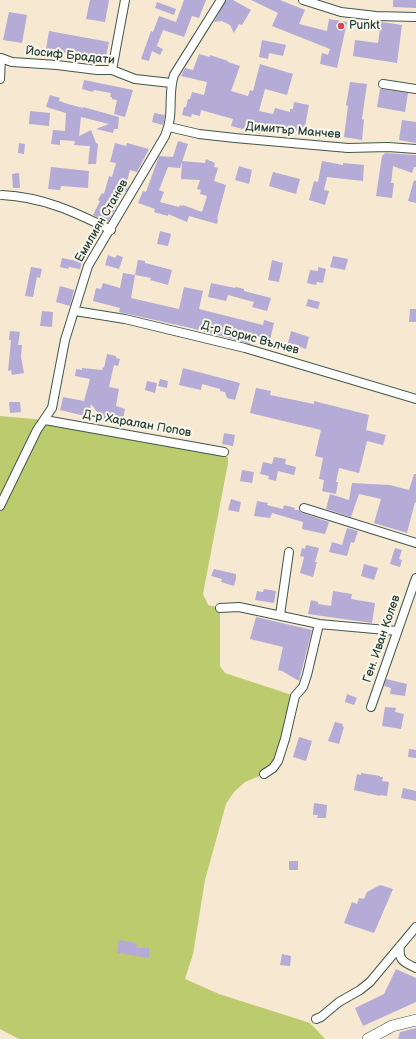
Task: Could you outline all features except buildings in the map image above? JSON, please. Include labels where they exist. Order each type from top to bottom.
[{"type":"main road","points":[[368,1039],[392,1026],[416,1020]]},
{"type":"street","points":[[112,70],[125,0]]},
{"type":"street","name":"Емилиян Станев","points":[[0,506],[37,430],[52,408],[65,340],[88,266],[149,165],[169,127],[171,114],[171,83],[177,69],[221,0]]},
{"type":"street","points":[[303,0],[340,12],[376,16],[416,17]]},
{"type":"street","name":"Йосиф Брадати","points":[[0,79],[1,58],[12,62],[112,70],[135,79],[171,83]]},
{"type":"street","points":[[383,84],[416,88]]},
{"type":"street","name":"Димитър Манчев","points":[[169,127],[199,134],[348,148],[388,147],[416,149]]},
{"type":"street","points":[[2,195],[21,196],[58,206],[77,213],[111,230]]},
{"type":"street","name":"Д-р Борис Вълчев","points":[[74,311],[125,319],[245,348],[416,399]]},
{"type":"street","name":"Д-р Харалан Попов","points":[[45,420],[224,452]]},
{"type":"street","points":[[304,508],[416,543]]},
{"type":"street","points":[[280,615],[290,552]]},
{"type":"street","name":"Ген. Иван Колев","points":[[371,707],[397,630],[415,587],[416,578]]},
{"type":"street","points":[[220,608],[239,607],[319,624],[397,630]]},
{"type":"street","points":[[264,774],[273,768],[278,761],[296,696],[303,687],[308,675],[319,624]]},
{"type":"street","points":[[316,1019],[370,982],[416,927]]},
{"type":"street","points":[[400,946],[399,953],[402,960],[416,968]]},
{"type":"green space","points":[[0,416],[45,420],[224,452],[228,458],[203,594],[208,605],[220,608],[220,666],[225,673],[295,696],[282,749],[264,774],[245,782],[234,792],[226,804],[205,880],[193,954],[185,979],[219,994],[310,1023],[325,1039],[19,1039],[0,1029]]},
{"type":"place","name":"Punkt","points":[[341,26]]}]
